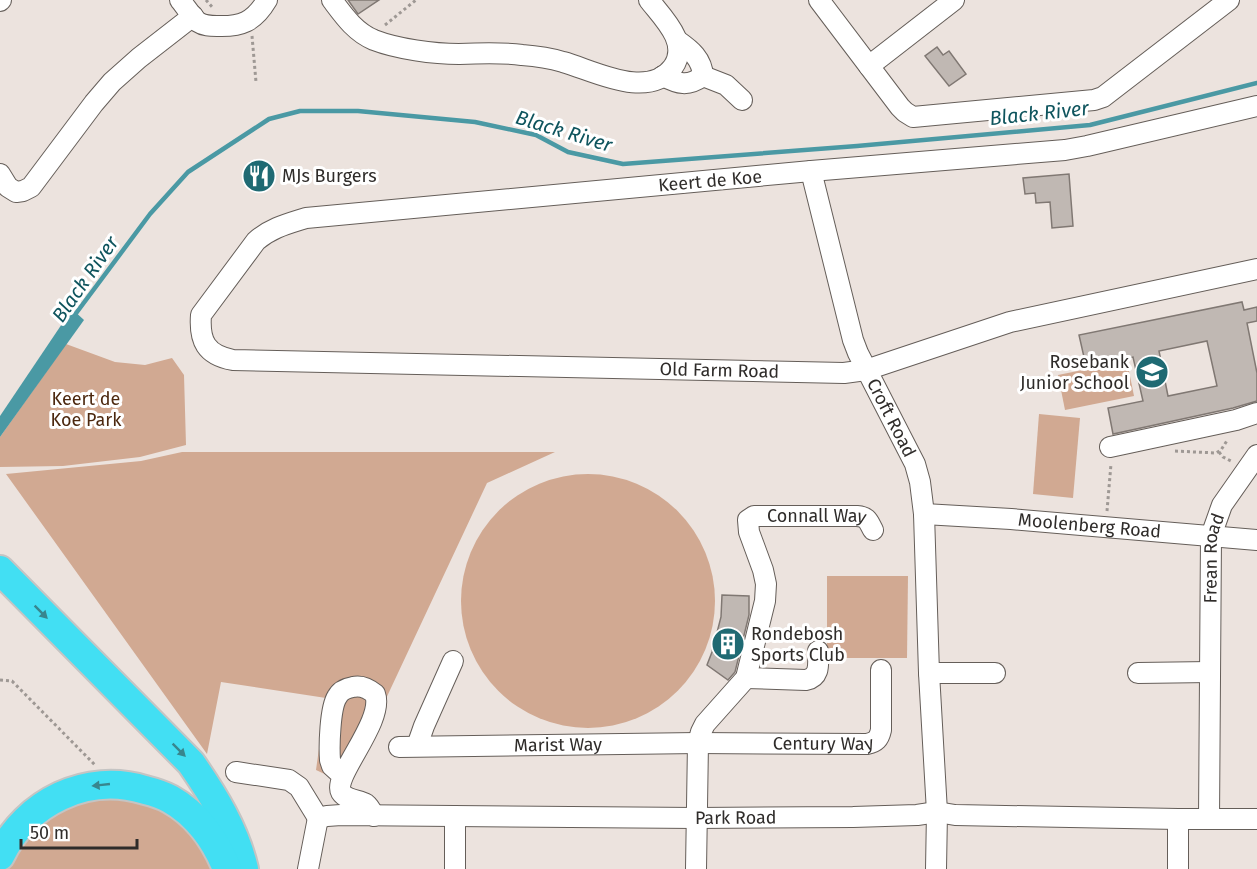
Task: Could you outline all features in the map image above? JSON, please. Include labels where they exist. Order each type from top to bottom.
[{"type":"highway","points":[[0,570],[191,763],[216,799],[235,839],[244,869]]},
{"type":"highway","points":[[0,856],[19,827],[39,807],[61,795],[87,787],[111,784],[136,787],[170,799],[179,805],[196,819],[211,837],[227,869]]},
{"type":"street","points":[[180,0],[202,24],[229,27],[240,25],[258,15],[267,0]]},
{"type":"street","points":[[332,0],[359,32],[392,46],[436,53],[501,52],[542,58],[563,62],[621,81],[645,82],[668,73],[675,64],[678,41]]},
{"type":"street","points":[[649,0],[678,41],[698,58],[703,76]]},
{"type":"street","points":[[819,0],[900,107],[913,117],[1094,100],[1103,97],[1229,0]]},
{"type":"street","points":[[869,66],[954,0]]},
{"type":"street","points":[[0,174],[8,187],[16,192],[23,192],[31,187],[112,82],[193,16]]},
{"type":"street","points":[[663,76],[676,83],[684,84],[703,76]]},
{"type":"street","points":[[703,76],[726,86],[742,100]]},
{"type":"street","name":"Keert de Koe","points":[[201,315],[256,241],[276,227],[306,218],[1065,150],[1257,106]]},
{"type":"street","name":"Croft Road","points":[[811,171],[853,340],[915,465],[920,482],[924,514],[929,673],[937,812],[936,869]]},
{"type":"street","name":"Old Farm Road","points":[[201,315],[200,329],[203,341],[210,351],[220,357],[233,360],[844,373],[866,370],[1010,322],[1257,269]]},
{"type":"street","points":[[1112,447],[1236,420],[1257,412]]},
{"type":"street","name":"Frean Road","points":[[1209,819],[1212,536],[1222,505],[1257,455]]},
{"type":"street","name":"Moolenberg Road","points":[[924,514],[1257,540]]},
{"type":"street","name":"Connall Way","points":[[698,743],[705,724],[746,678],[766,592],[763,570],[749,532],[748,520],[754,516],[864,517],[873,530]]},
{"type":"street","points":[[746,678],[812,679],[818,668],[818,651]]},
{"type":"street","name":"Marist Way","points":[[453,661],[424,726],[408,746],[698,743]]},
{"type":"street","name":"Century Way","points":[[698,743],[867,744],[875,742],[880,737],[881,730],[881,670]]},
{"type":"street","points":[[1138,673],[1210,672]]},
{"type":"street","points":[[929,673],[995,673]]},
{"type":"street","points":[[696,869],[698,743]]},
{"type":"street","points":[[236,772],[289,780],[299,787],[318,818],[308,869]]},
{"type":"street","points":[[342,776],[340,785],[342,793],[366,804],[374,816]]},
{"type":"street","name":"Park Road","points":[[318,818],[327,816],[854,817],[937,812],[955,815],[1257,819]]},
{"type":"street","points":[[455,816],[455,869]]},
{"type":"street","points":[[1178,819],[1178,869]]},
{"type":"path","points":[[372,39],[416,0]]},
{"type":"path","points":[[252,32],[256,82]]},
{"type":"path","points":[[1171,450],[1216,453],[1221,450],[1231,435]]},
{"type":"path","points":[[1106,527],[1112,447]]},
{"type":"path","points":[[0,680],[12,681],[111,784]]},
{"type":"green space","name":"Keert de Koe Park","points":[[66,344],[115,362],[145,365],[172,358],[184,375],[186,445],[140,457],[63,466],[0,467],[0,437]]},
{"type":"green space","points":[[1127,361],[1134,396],[1065,410],[1058,375]]},
{"type":"green space","points":[[1039,414],[1080,418],[1073,498],[1033,494]]},
{"type":"green space","points":[[182,452],[555,452],[487,483],[346,784],[316,770],[326,698],[221,682],[207,754],[6,474],[141,461]]},
{"type":"green space","points":[[588,474],[625,480],[648,489],[668,503],[686,521],[700,541],[709,564],[715,601],[709,638],[700,661],[686,681],[668,699],[648,713],[625,722],[588,728],[551,722],[528,713],[508,699],[490,681],[476,661],[467,638],[461,601],[467,564],[476,541],[490,521],[508,503],[528,489],[551,480]]},
{"type":"green space","points":[[827,576],[908,576],[907,658],[827,658]]},
{"type":"green space","points":[[118,793],[179,817],[217,869],[3,869],[53,808]]},
{"type":"water","points":[[72,309],[84,320],[0,437],[0,416]]},
{"type":"building","points":[[348,0],[379,0],[358,14]]},
{"type":"building","points":[[937,47],[943,55],[949,51],[966,74],[949,86],[925,56]]},
{"type":"building","points":[[1069,174],[1073,226],[1052,228],[1050,202],[1036,203],[1035,193],[1025,194],[1023,178]]},
{"type":"building","points":[[1242,302],[1244,310],[1257,307],[1257,321],[1247,323],[1257,373],[1257,401],[1113,434],[1108,408],[1143,401],[1133,357],[1086,366],[1079,335]],"holes":[[[1207,341],[1217,386],[1168,396],[1159,351]]]},
{"type":"building","name":"Rondebosh Sports Club","points":[[722,595],[749,596],[749,615],[735,672],[728,680],[707,665],[721,617]]},
{"type":"waterway","name":"Black River","points":[[74,316],[150,214],[188,172],[269,119],[300,111],[358,111],[475,122],[536,135],[568,152],[623,164],[1090,125],[1257,83]]},
{"type":"place","name":"MJs Burgers","points":[[259,176]]},
{"type":"place","name":"Rosebank Junior School","points":[[1152,372]]},
{"type":"place","name":"Rondebosh Sports Club","points":[[728,644]]}]
